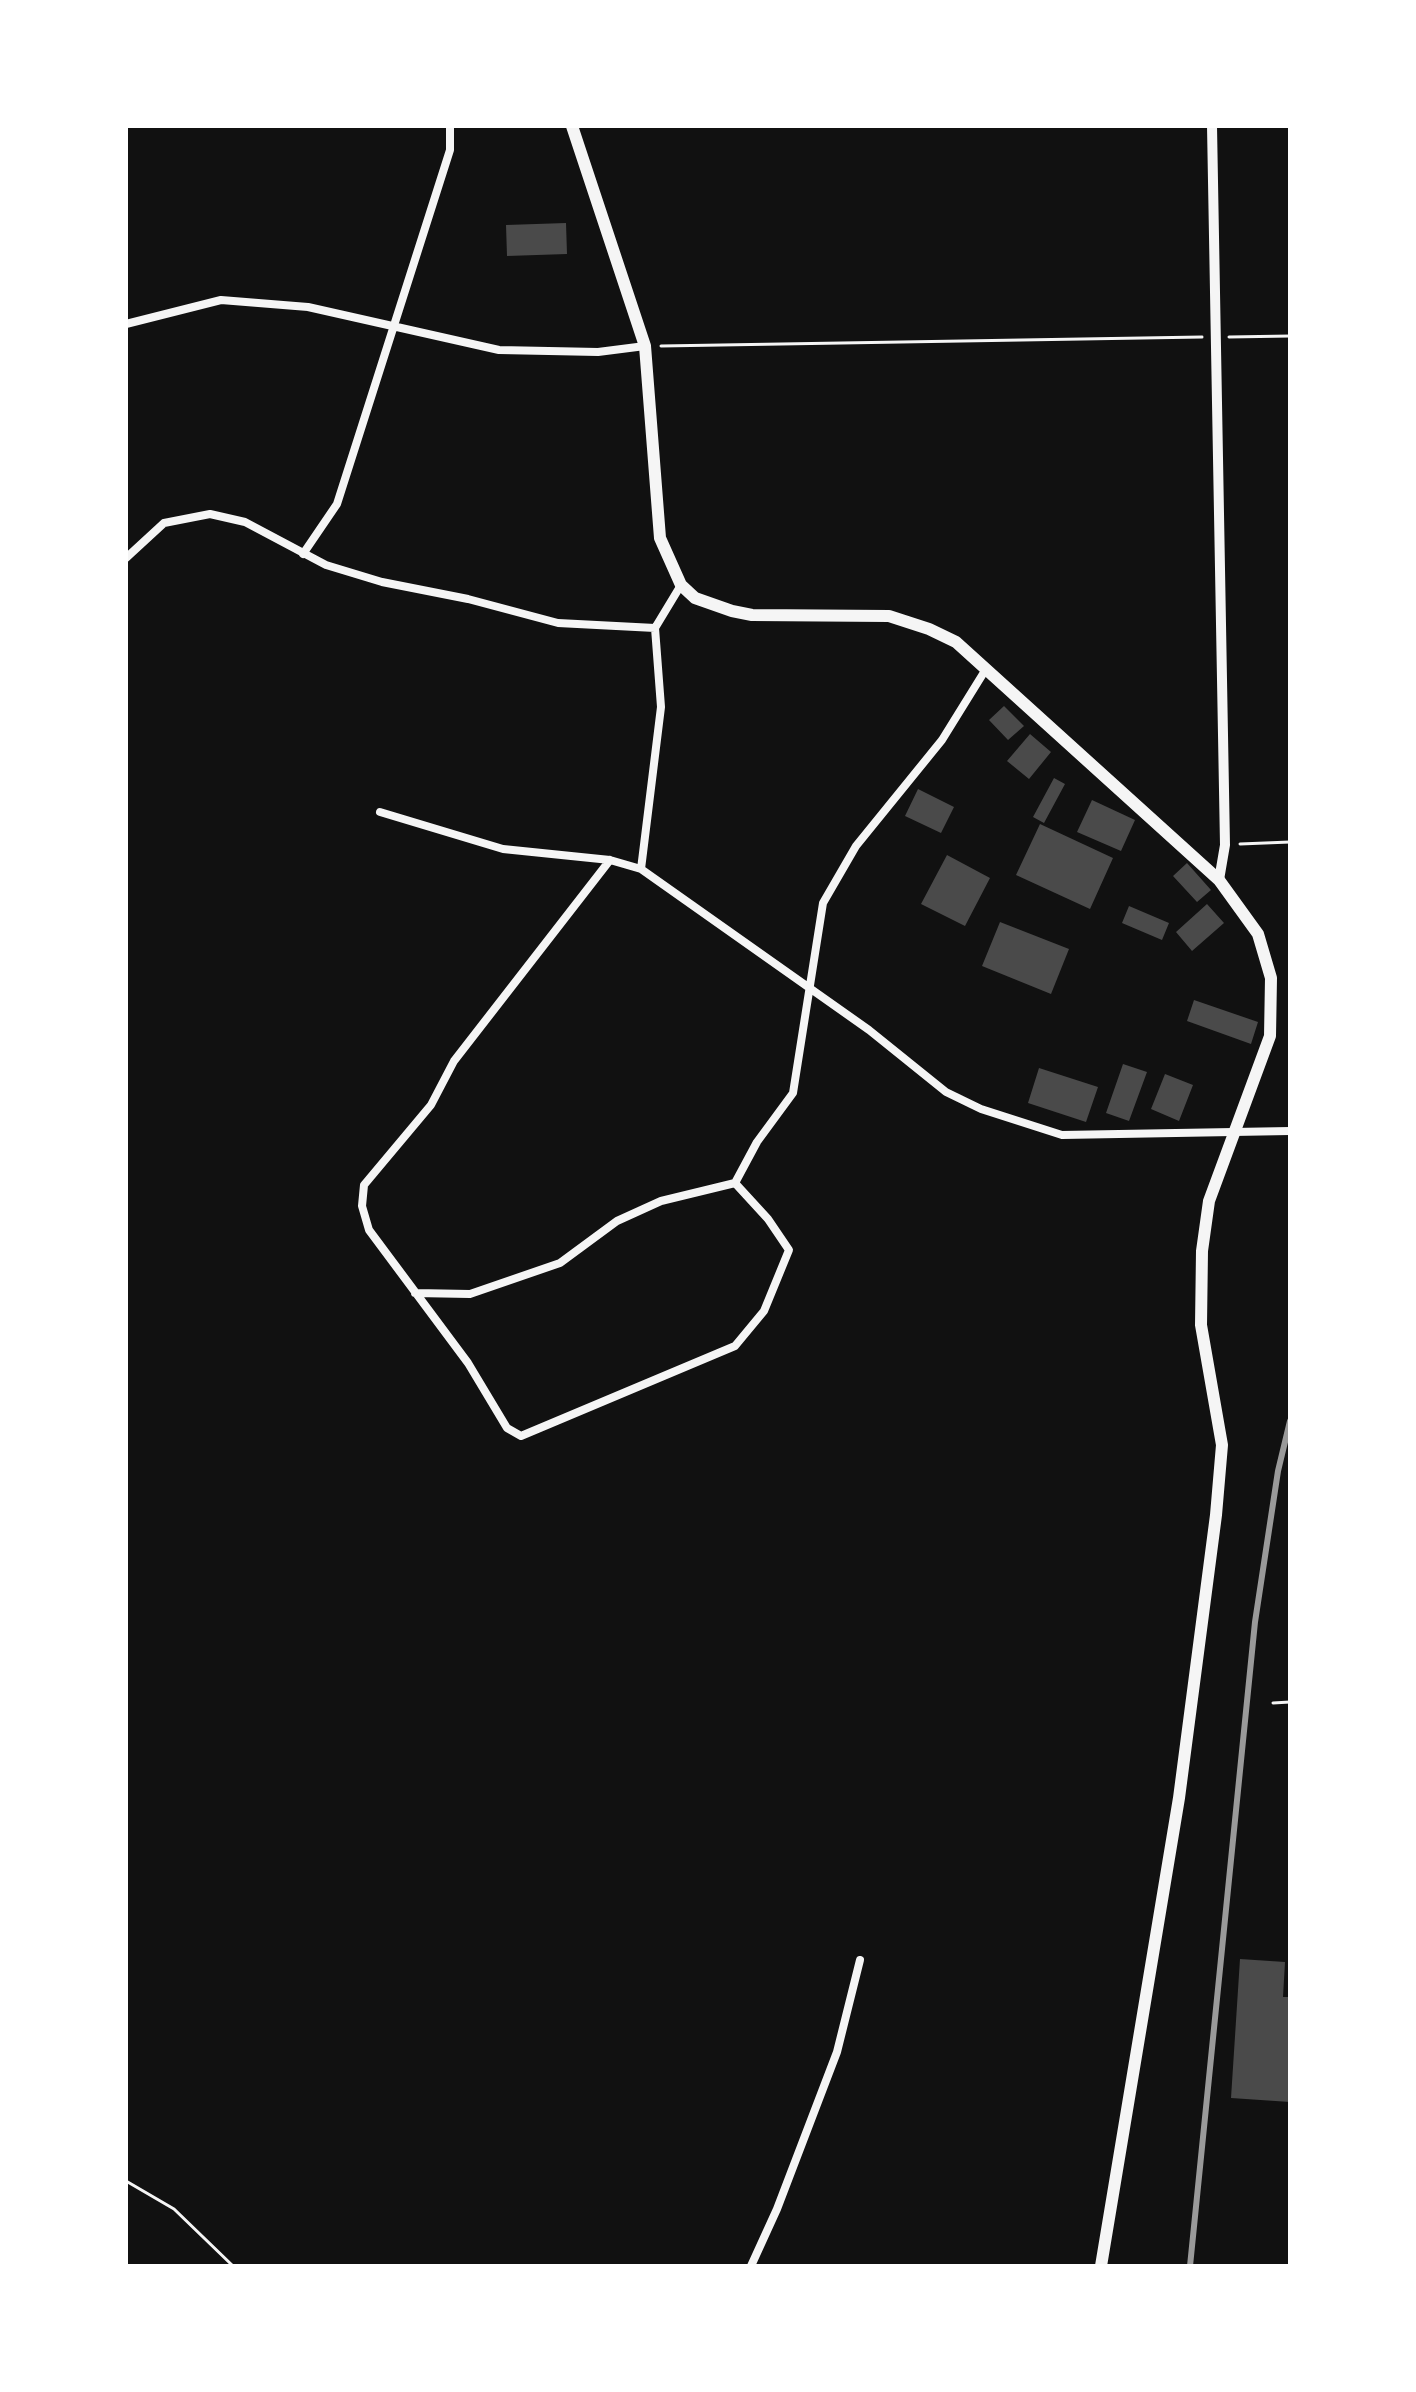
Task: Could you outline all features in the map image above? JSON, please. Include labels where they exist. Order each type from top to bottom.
[{"type":"main road","points":[[572,126],[645,346],[660,538],[681,585],[695,598],[713,606],[752,615],[889,616],[956,642],[1219,880],[1258,934],[1271,978],[1273,1005],[1270,1036],[1209,1201],[1202,1251],[1201,1325],[1222,1445],[1216,1515],[1179,1798],[1101,2266]]},
{"type":"street","points":[[303,554],[337,504],[450,150],[450,126]]},
{"type":"street","points":[[1212,126],[1225,845],[1219,880]]},
{"type":"street","points":[[126,324],[221,300],[308,307],[499,350],[598,352],[645,346]]},
{"type":"street","points":[[126,558],[164,523],[210,514],[245,522],[303,554],[382,582],[468,599],[558,623],[655,628]]},
{"type":"street","points":[[641,869],[661,707],[655,628],[681,585]]},
{"type":"street","points":[[415,1293],[470,1294],[560,1263],[628,1216],[661,1201],[735,1183],[757,1142],[793,1093],[823,903],[856,846],[942,740],[986,669]]},
{"type":"street","points":[[380,812],[503,849],[610,860],[641,869],[869,1030],[946,1092],[981,1109],[1062,1135],[1290,1131]]},
{"type":"street","points":[[610,860],[454,1061],[431,1105],[364,1185],[362,1206],[369,1230],[468,1363],[507,1428],[521,1436],[735,1346],[764,1311],[789,1250],[768,1219],[735,1183]]},
{"type":"street","points":[[751,2266],[777,2209],[837,2052],[860,1960]]},
{"type":"path","points":[[645,346],[1290,336]]},
{"type":"path","points":[[1225,845],[1290,842]]},
{"type":"path","points":[[1273,1703],[1290,1702]]},
{"type":"path","points":[[126,2181],[174,2209],[233,2266]]},
{"type":"building","points":[[566,223],[567,254],[507,256],[506,225]]},
{"type":"building","points":[[1004,706],[1024,726],[1008,740],[989,720]]},
{"type":"building","points":[[1030,734],[1051,752],[1029,779],[1007,761]]},
{"type":"building","points":[[1054,778],[1065,784],[1044,823],[1033,817]]},
{"type":"building","points":[[918,789],[954,807],[941,833],[905,816]]},
{"type":"building","points":[[1092,800],[1135,820],[1121,851],[1077,832]]},
{"type":"building","points":[[1040,824],[1113,858],[1090,909],[1016,875]]},
{"type":"building","points":[[947,855],[990,878],[965,926],[921,904]]},
{"type":"building","points":[[1187,863],[1211,890],[1197,902],[1173,876]]},
{"type":"building","points":[[1207,904],[1224,923],[1192,951],[1176,932]]},
{"type":"building","points":[[1129,906],[1169,923],[1162,940],[1122,923]]},
{"type":"building","points":[[1000,922],[1069,949],[1051,994],[982,966]]},
{"type":"building","points":[[1194,1000],[1258,1022],[1251,1044],[1187,1021]]},
{"type":"building","points":[[1123,1064],[1147,1072],[1129,1121],[1106,1113]]},
{"type":"building","points":[[1039,1068],[1098,1087],[1086,1122],[1028,1103]]},
{"type":"building","points":[[1165,1074],[1193,1085],[1179,1121],[1151,1109]]},
{"type":"building","points":[[1240,1959],[1285,1962],[1283,1997],[1290,1997],[1290,2102],[1231,2098]]},
{"type":"railway","points":[[1190,2266],[1255,1622],[1278,1471],[1290,1421]]}]
